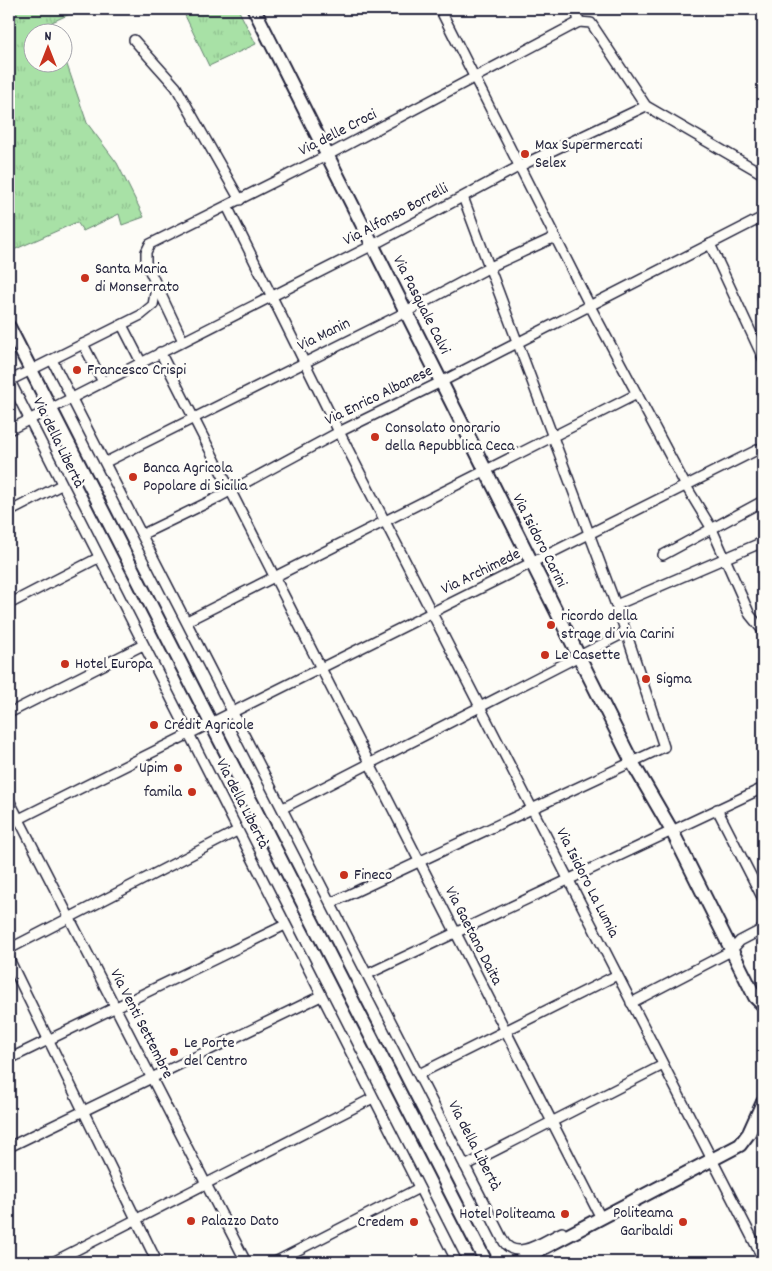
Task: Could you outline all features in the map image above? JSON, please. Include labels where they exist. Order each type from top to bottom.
[{"type":"street","name":"Via Pasquale Calvi","points":[[254,9],[485,470]]},
{"type":"street","points":[[440,9],[590,306],[686,486],[712,528],[750,615],[763,631]]},
{"type":"street","points":[[576,9],[579,22],[591,23],[646,106],[763,174]]},
{"type":"street","name":"Via delle Croci","points":[[156,288],[146,262],[146,252],[150,244],[328,155],[579,22]]},
{"type":"street","points":[[134,40],[176,87],[240,200]]},
{"type":"street","name":"Via Alfonso Borrelli","points":[[9,430],[373,245],[520,166],[646,106]]},
{"type":"street","points":[[331,903],[664,747],[626,632],[463,197]]},
{"type":"street","name":"Via Isidoro La Lumia","points":[[227,206],[339,432],[763,1259]]},
{"type":"street","name":"Via Enrico Albanese","points":[[143,534],[229,491],[339,432],[519,343],[763,217]]},
{"type":"street","name":"Via Manin","points":[[106,462],[406,312],[490,267],[555,237]]},
{"type":"street","points":[[710,244],[763,358]]},
{"type":"street","points":[[31,370],[147,311],[156,297],[156,288]]},
{"type":"street","points":[[156,288],[183,341]]},
{"type":"street","points":[[122,325],[141,362]]},
{"type":"street","name":"Via della Libertà","points":[[9,327],[486,1262]]},
{"type":"street","points":[[84,344],[103,382]]},
{"type":"street","name":"Via Gaetano Daita","points":[[160,352],[600,1218]]},
{"type":"street","name":"Via della Libertà","points":[[52,360],[73,397],[504,1242],[510,1249],[522,1250],[556,1235],[587,1225]]},
{"type":"street","name":"Via della Libertà","points":[[31,370],[9,381],[457,1262]]},
{"type":"street","points":[[187,621],[385,519],[637,394]]},
{"type":"street","name":"Via Archimede","points":[[9,824],[763,447]]},
{"type":"street","name":"Via Isidoro Carini","points":[[485,470],[632,762],[672,831],[755,997],[763,1005]]},
{"type":"street","points":[[9,512],[61,485]]},
{"type":"street","points":[[663,555],[763,501]]},
{"type":"street","points":[[616,605],[763,542]]},
{"type":"street","points":[[9,604],[98,558]]},
{"type":"street","points":[[283,808],[626,632]]},
{"type":"street","points":[[9,712],[143,646]]},
{"type":"street","points":[[368,974],[763,788]]},
{"type":"street","name":"Via Venti Settembre","points":[[9,800],[246,1262]]},
{"type":"street","points":[[717,810],[763,900]]},
{"type":"street","points":[[9,949],[238,831]]},
{"type":"street","points":[[9,1060],[285,925]]},
{"type":"street","points":[[631,1003],[731,952],[740,941],[763,929]]},
{"type":"street","points":[[9,959],[157,1262]]},
{"type":"street","points":[[419,1074],[617,975]]},
{"type":"street","points":[[9,1147],[152,1080],[322,996]]},
{"type":"street","points":[[465,1166],[663,1065]]},
{"type":"street","points":[[53,1262],[373,1098]]},
{"type":"street","points":[[517,1262],[740,1145],[745,1139],[763,1102]]},
{"type":"street","points":[[275,1262],[420,1188]]},
{"type":"green space","points":[[9,9],[81,9],[52,22],[22,22],[22,72],[70,72],[87,123],[117,163],[144,217],[122,225],[119,214],[83,231],[77,222],[9,252]]},
{"type":"green space","points":[[182,9],[238,9],[256,44],[209,66]]},
{"type":"place","name":"Max Supermercati Selex","points":[[525,154]]},
{"type":"place","name":"Santa Maria di Monserrato","points":[[85,278]]},
{"type":"place","name":"Francesco Crispi","points":[[77,370]]},
{"type":"place","name":"Consolato onorario della Repubblica Ceca","points":[[375,437]]},
{"type":"place","name":"Banca Agricola Popolare di Sicilia","points":[[133,477]]},
{"type":"place","name":"ricordo della strage di via Carini","points":[[551,625]]},
{"type":"place","name":"Le Casette","points":[[545,655]]},
{"type":"place","name":"Hotel Europa","points":[[65,664]]},
{"type":"place","name":"Sigma","points":[[646,679]]},
{"type":"place","name":"Crédit Agricole","points":[[154,725]]},
{"type":"place","name":"Upim","points":[[178,768]]},
{"type":"place","name":"famila","points":[[192,792]]},
{"type":"place","name":"Fineco","points":[[344,875]]},
{"type":"place","name":"Le Porte del Centro","points":[[174,1052]]},
{"type":"place","name":"Hotel Politeama","points":[[565,1214]]},
{"type":"place","name":"Palazzo Dato","points":[[191,1221]]},
{"type":"place","name":"Credem","points":[[414,1222]]},
{"type":"place","name":"Politeama Garibaldi","points":[[683,1222]]}]
